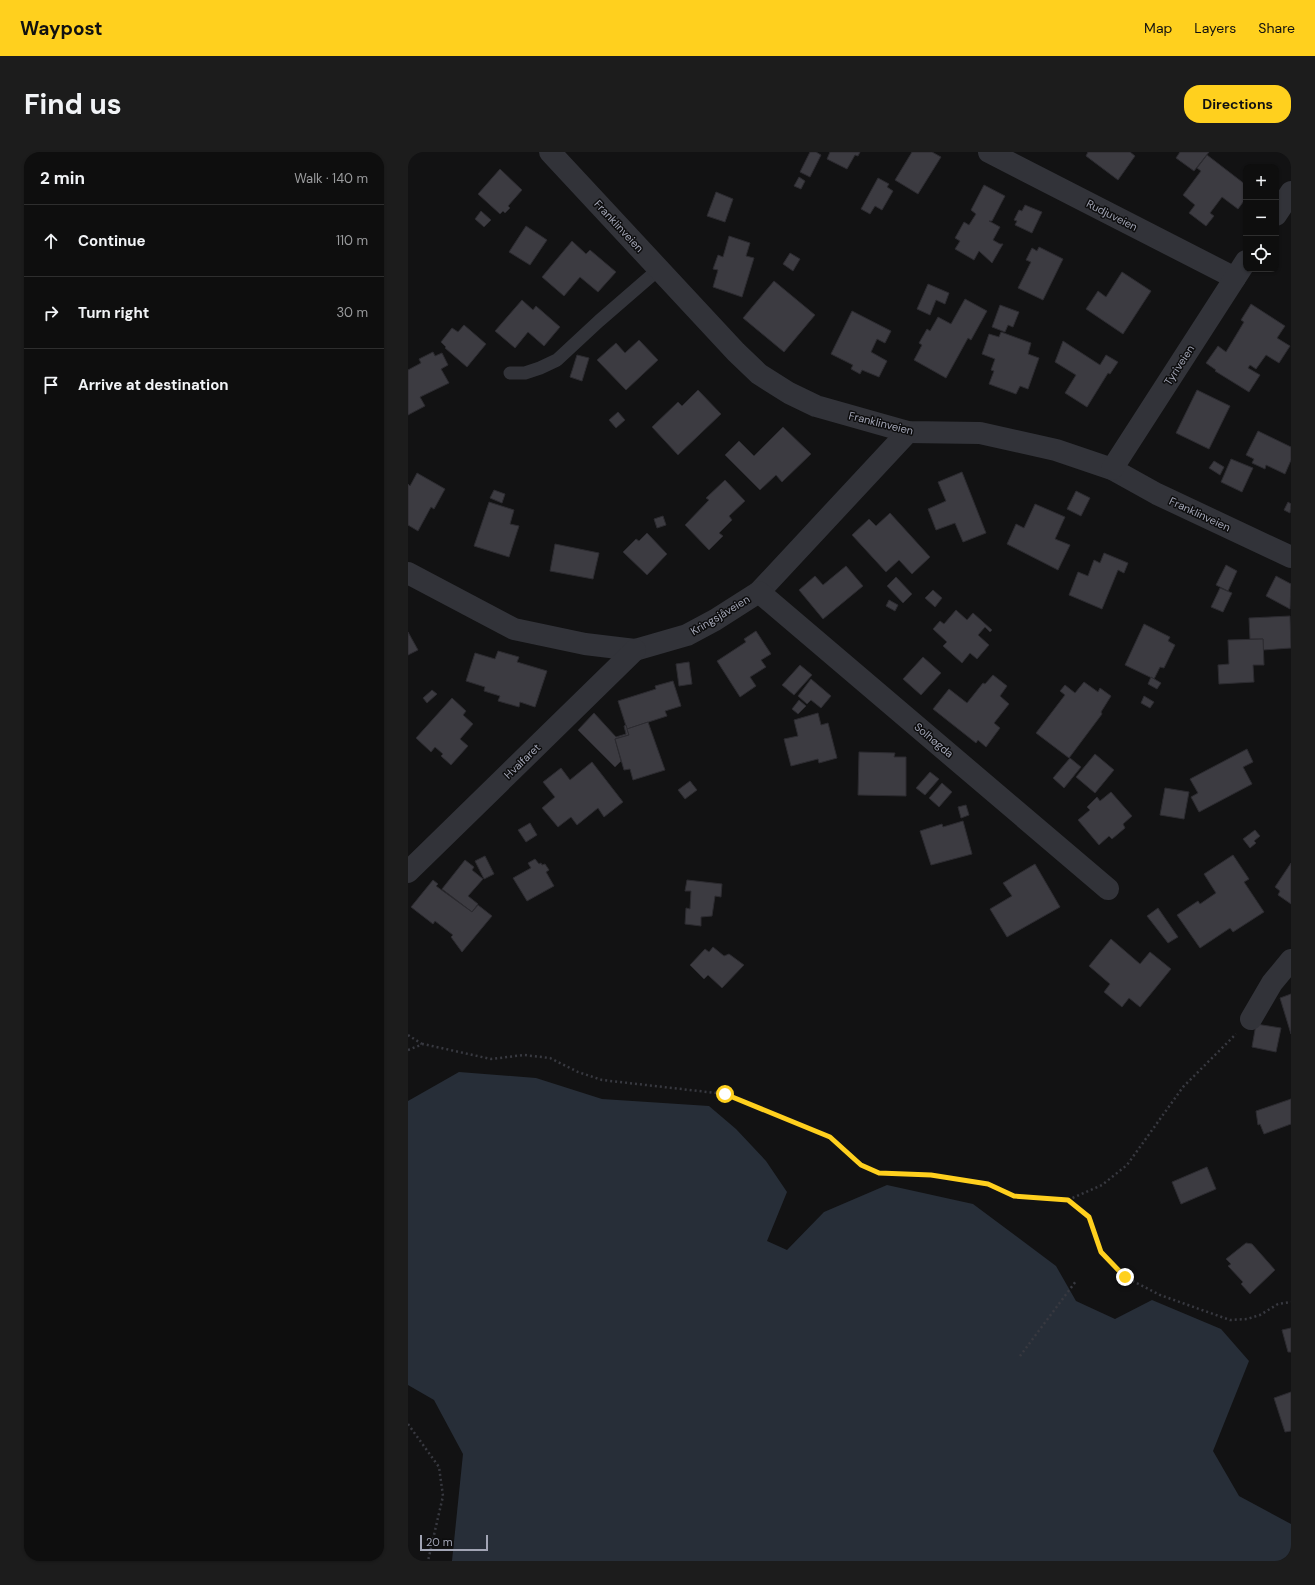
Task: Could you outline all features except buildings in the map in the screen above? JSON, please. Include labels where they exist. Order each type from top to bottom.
[{"type":"street","name":"Franklinveien","points":[[550,152],[736,352],[759,374],[789,392],[816,406],[908,432],[980,433],[1056,450],[1112,469],[1157,494],[1291,557]]},
{"type":"street","name":"Rudjuveien","points":[[989,152],[1240,269]]},
{"type":"street","points":[[1279,210],[1291,192]]},
{"type":"street","name":"Tyriveien","points":[[1112,469],[1240,269]]},
{"type":"street","name":"Kringsjåveien","points":[[408,573],[514,629],[585,644],[635,650],[687,636],[760,592],[908,432]]},
{"type":"street","name":"Solhøgda","points":[[760,592],[1108,889]]},
{"type":"street","name":"Hvalfaret","points":[[408,872],[635,650]]},
{"type":"street","points":[[1251,1019],[1272,982],[1291,960]]},
{"type":"lane","points":[[510,373],[525,373],[557,360],[660,269]]},
{"type":"path","points":[[408,1035],[423,1044],[491,1059],[524,1055],[550,1058],[578,1072],[602,1080],[725,1094],[830,1137],[861,1165],[879,1173],[931,1175],[988,1184],[1014,1196],[1068,1200],[1102,1186],[1127,1165],[1183,1087],[1251,1019]]},
{"type":"path","points":[[408,1050],[423,1044]]},
{"type":"path","points":[[1068,1200],[1089,1217],[1101,1252],[1125,1277],[1160,1295],[1230,1320],[1247,1319],[1260,1316],[1278,1304],[1291,1302]]},
{"type":"path","points":[[1020,1356],[1076,1281]]},
{"type":"path","points":[[408,1424],[438,1467],[443,1496],[428,1561]]},
{"type":"shaded area","points":[[459,1072],[536,1078],[602,1099],[709,1106],[736,1129],[766,1161],[787,1192],[767,1241],[787,1250],[824,1212],[887,1185],[973,1204],[1056,1266],[1076,1301],[1115,1319],[1152,1300],[1221,1329],[1249,1361],[1213,1451],[1239,1496],[1291,1524],[1291,1561],[452,1561],[463,1454],[434,1400],[408,1385],[408,1101]]},
{"type":"route","points":[[725,1094],[830,1137],[861,1165],[879,1173],[931,1175],[963,1182],[988,1184],[1014,1196],[1068,1200],[1089,1217],[1101,1252],[1125,1277]]}]
